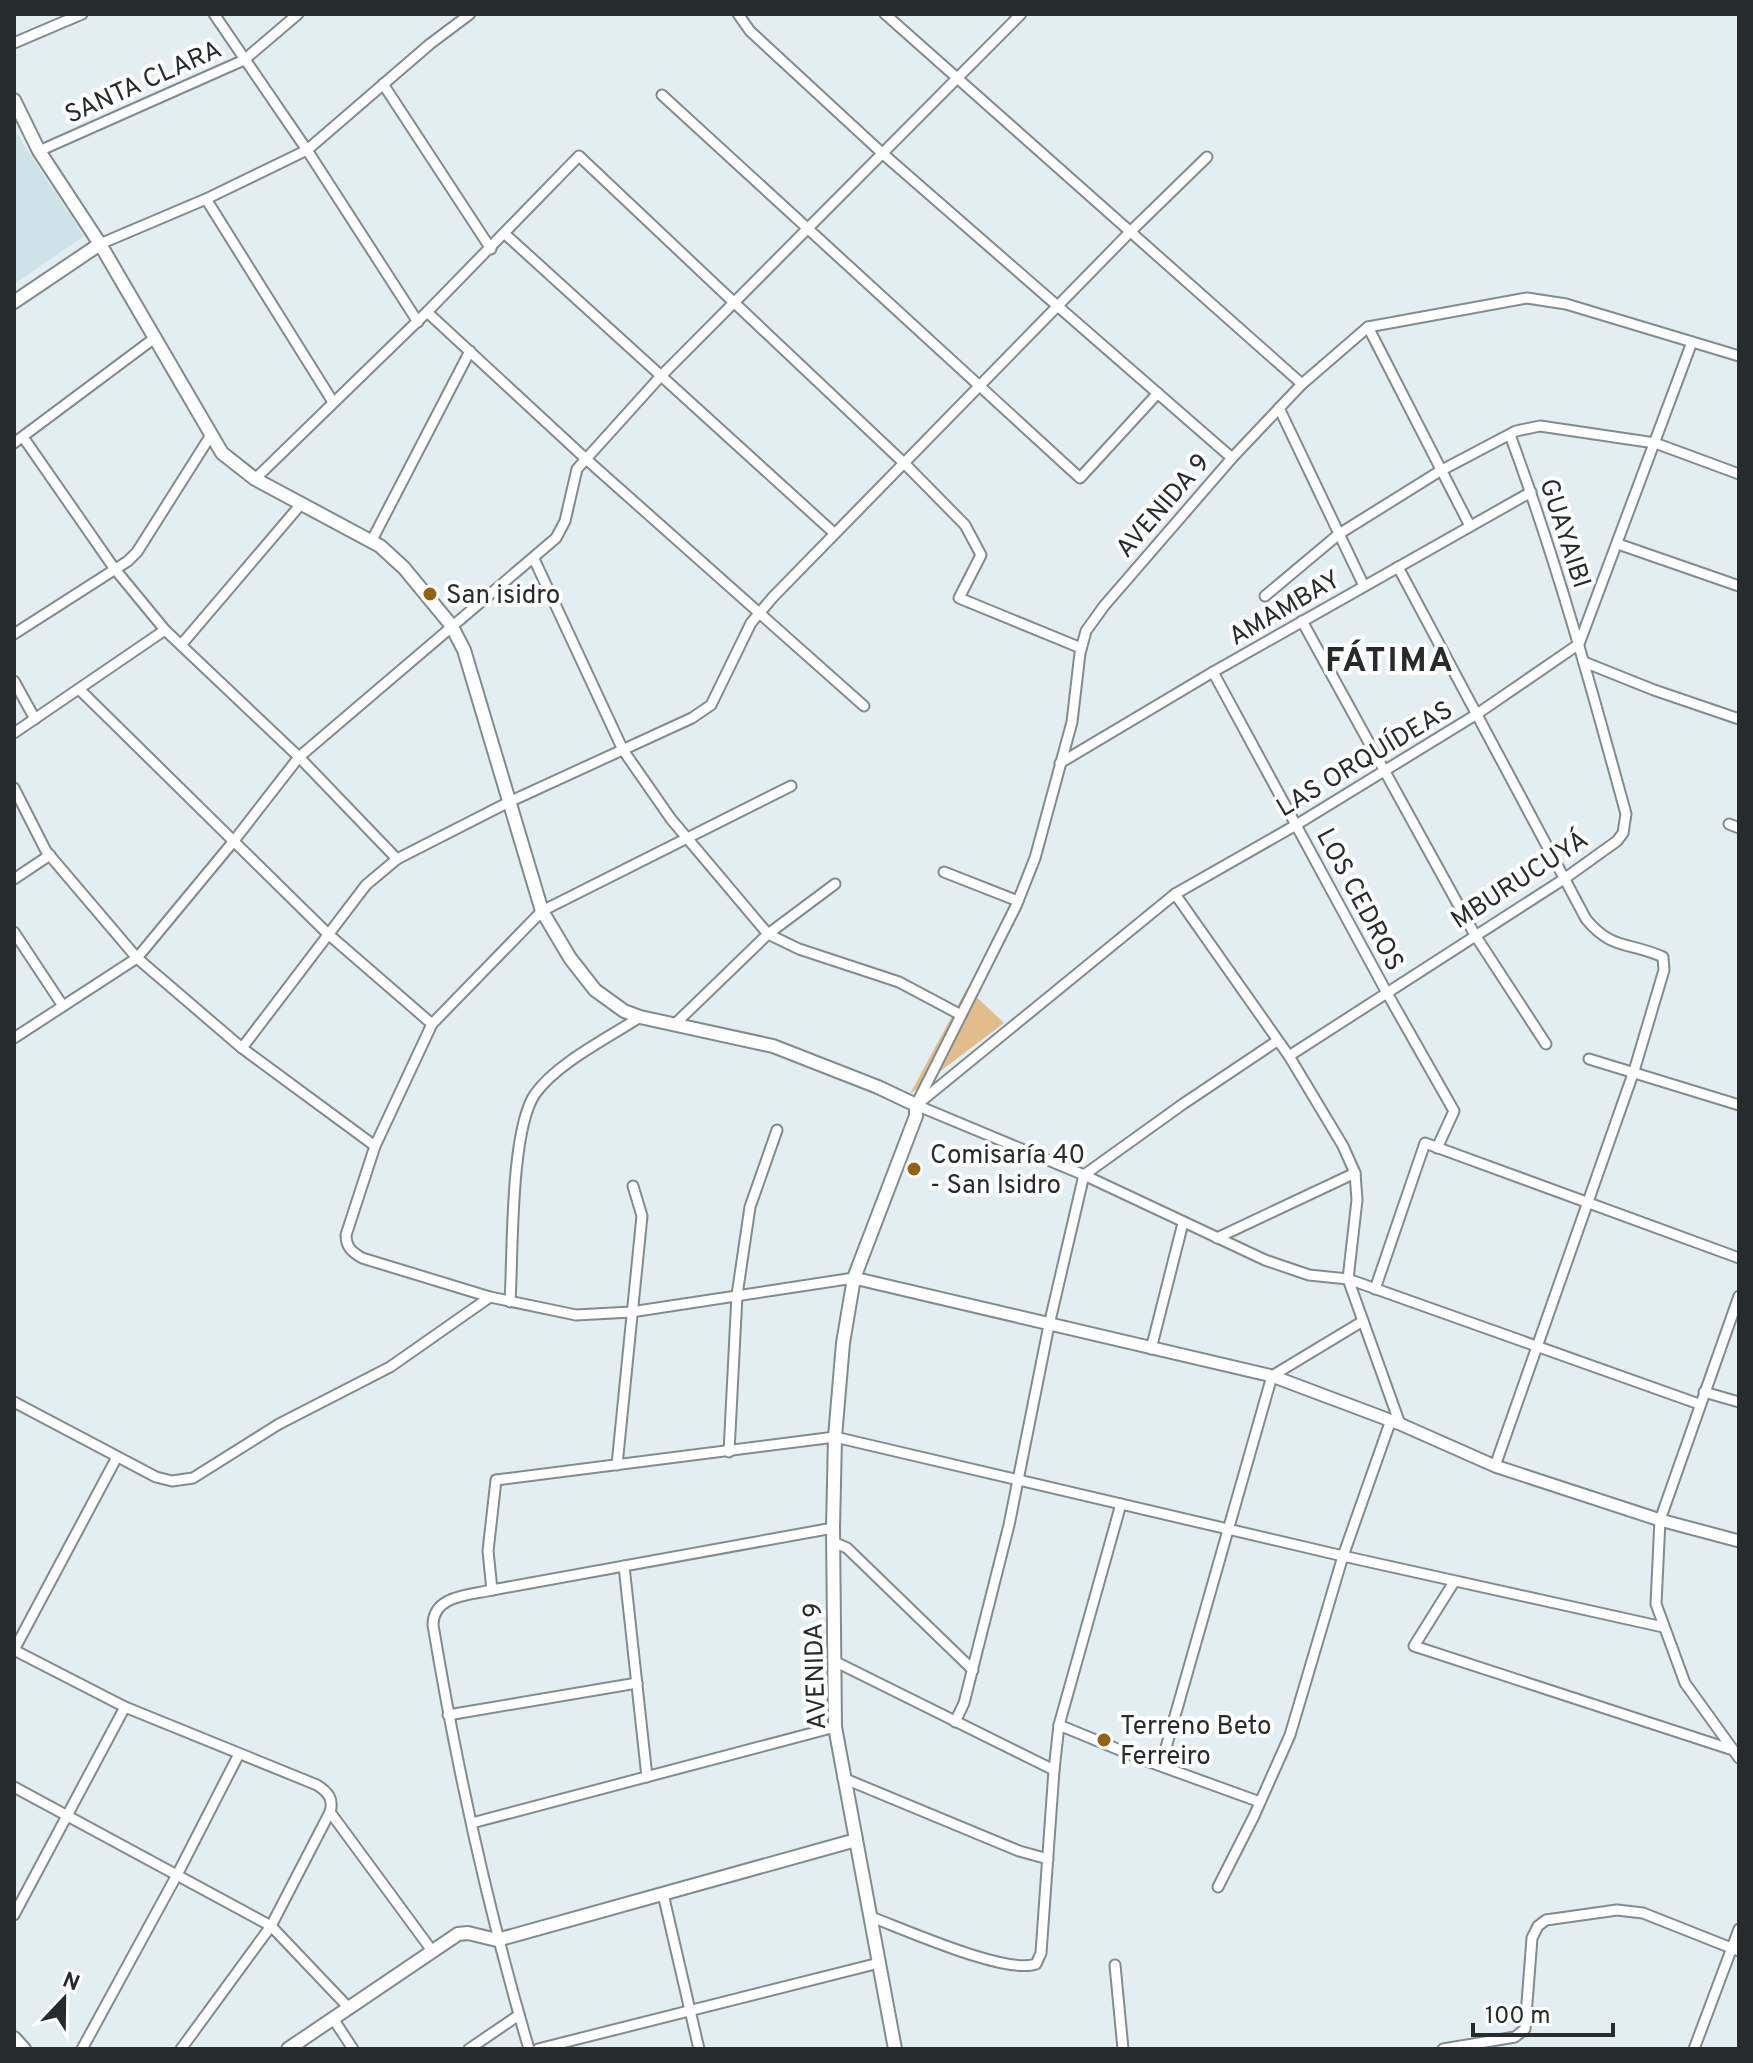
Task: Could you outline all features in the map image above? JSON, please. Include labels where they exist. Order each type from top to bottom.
[{"type":"main road","points":[[14,100],[39,151],[100,244],[211,435],[231,462],[255,479],[372,540],[404,568],[451,625],[464,650],[542,911],[582,975],[610,1001],[640,1017],[798,1054],[916,1105]]},
{"type":"main road","points":[[14,302],[100,244]]},
{"type":"main road","name":"AVENIDA 9","points":[[895,2049],[835,1727],[835,1437],[843,1343],[854,1278],[916,1116],[916,1105]]},
{"type":"main road","points":[[288,2049],[458,1934],[468,1933],[497,1940],[856,1840]]},
{"type":"main road","points":[[14,2038],[24,2049]]},
{"type":"street","points":[[14,43],[82,14]]},
{"type":"street","points":[[214,14],[307,150],[418,322]]},
{"type":"street","name":"SANTA CLARA","points":[[39,151],[244,60],[298,14]]},
{"type":"street","points":[[100,244],[206,199],[307,150],[470,14]]},
{"type":"street","points":[[738,14],[750,31],[882,153],[1232,458]]},
{"type":"street","points":[[885,14],[1302,384]]},
{"type":"street","points":[[14,1038],[137,958],[299,757],[556,538],[561,529],[573,476],[586,459],[660,377],[1021,14]]},
{"type":"street","points":[[383,84],[491,249]]},
{"type":"street","points":[[662,95],[1080,478],[1158,393]]},
{"type":"street","points":[[255,479],[418,322],[579,156],[905,464],[965,525],[981,555],[959,598],[1081,648]]},
{"type":"street","points":[[242,1048],[366,885],[397,859],[509,802],[692,718],[711,705],[751,623],[760,613],[834,533],[1207,157]]},
{"type":"street","points":[[206,199],[333,402]]},
{"type":"street","points":[[505,234],[834,533]]},
{"type":"street","points":[[1470,526],[1368,327],[1527,298],[1566,304],[1739,356]]},
{"type":"street","points":[[427,312],[586,459],[864,706]]},
{"type":"street","name":"AVENIDA 9","points":[[916,1105],[1018,901],[1035,858],[1072,722],[1086,631],[1232,458],[1302,384],[1368,327]]},
{"type":"street","points":[[156,337],[18,440],[165,630],[299,757],[397,859]]},
{"type":"street","points":[[1579,644],[1692,342]]},
{"type":"street","points":[[372,540],[470,351]]},
{"type":"street","points":[[1279,408],[1364,586]]},
{"type":"street","points":[[1265,596],[1339,534],[1440,471],[1510,435],[1540,426],[1655,443],[1739,474]]},
{"type":"street","points":[[14,634],[137,552],[211,435]]},
{"type":"street","name":"GUAYAIBI","points":[[1510,435],[1584,662]]},
{"type":"street","name":"AMAMBAY","points":[[1060,763],[1213,672],[1531,492]]},
{"type":"street","points":[[181,645],[302,503]]},
{"type":"street","points":[[1618,544],[1739,586]]},
{"type":"street","points":[[534,559],[623,750],[687,838],[768,934],[799,949],[899,982],[961,1015]]},
{"type":"street","points":[[1398,567],[1586,919],[1598,934],[1612,942],[1663,957],[1664,970],[1634,1071],[1495,1466]]},
{"type":"street","points":[[1302,621],[1475,935],[1546,1044]]},
{"type":"street","points":[[14,733],[165,630]]},
{"type":"street","name":"LAS ORQUÍDEAS","points":[[916,1105],[1175,894],[1296,825],[1477,714],[1579,644]]},
{"type":"street","points":[[1584,662],[1739,719]]},
{"type":"street","name":"MBURUCUYÁ","points":[[1289,1056],[1564,879],[1617,841],[1623,833],[1626,823],[1584,662]]},
{"type":"street","name":"LOS CEDROS","points":[[1213,672],[1454,1111],[1437,1148]]},
{"type":"street","points":[[14,681],[35,719]]},
{"type":"street","points":[[79,689],[327,933],[432,1024]]},
{"type":"street","points":[[791,786],[542,911],[432,1024],[375,1146],[346,1235],[346,1243],[353,1252],[362,1258],[490,1297],[576,1315],[631,1312],[854,1278],[1272,1376],[1396,1422],[1495,1466],[1660,1520],[1739,1541]]},
{"type":"street","points":[[14,788],[50,855],[137,958],[242,1048],[375,1146]]},
{"type":"street","points":[[14,879],[50,855]]},
{"type":"street","points":[[944,872],[1018,901]]},
{"type":"street","points":[[676,1023],[768,934],[835,884]]},
{"type":"street","points":[[1175,894],[1289,1056],[1343,1146],[1355,1173],[1357,1200],[1348,1279],[1396,1422],[1343,1556],[1290,1735],[1218,1887]]},
{"type":"street","points":[[14,932],[63,1006]]},
{"type":"street","points":[[510,1302],[520,1133],[535,1095],[563,1068],[640,1017]]},
{"type":"street","points":[[955,1722],[964,1703],[1009,1525],[1049,1325],[1084,1175],[1277,1041]]},
{"type":"street","points":[[1589,1059],[1739,1105]]},
{"type":"street","points":[[916,1105],[1084,1175],[1265,1260],[1309,1275],[1348,1279],[1699,1404]]},
{"type":"street","points":[[729,1452],[737,1295],[750,1207],[777,1130]]},
{"type":"street","points":[[1375,1289],[1425,1143],[1739,1258]]},
{"type":"street","points":[[1217,1238],[1355,1173]]},
{"type":"street","points":[[617,1465],[642,1216],[633,1186]]},
{"type":"street","points":[[1151,1349],[1183,1223]]},
{"type":"street","points":[[1736,1754],[1685,1683],[1656,1604],[1660,1520],[1739,1296]]},
{"type":"street","points":[[14,1402],[156,1477],[172,1481],[193,1478],[279,1424],[390,1367],[490,1297]]},
{"type":"street","points":[[1161,1765],[1272,1376],[1363,1321]]},
{"type":"street","points":[[1704,1392],[1739,1402]]},
{"type":"street","points":[[492,1590],[488,1551],[496,1480],[835,1437],[1454,1582],[1663,1627]]},
{"type":"street","points":[[117,1457],[14,1650],[125,1707],[317,1785],[327,1791],[331,1798],[330,1812],[271,1926],[181,2049]]},
{"type":"street","points":[[871,1917],[986,1959],[1027,1968],[1036,1964],[1041,1953],[1059,1725],[1121,1504]]},
{"type":"street","points":[[529,2049],[497,1940],[448,1715],[433,1618],[440,1605],[448,1600],[492,1590],[833,1528]]},
{"type":"street","points":[[833,1542],[847,1548],[973,1670]]},
{"type":"street","points":[[624,1566],[647,1777]]},
{"type":"street","points":[[1454,1582],[1414,1646],[1736,1754]]},
{"type":"street","points":[[834,1661],[1054,1770]]},
{"type":"street","points":[[448,1715],[637,1683]]},
{"type":"street","points":[[14,1915],[125,1707]]},
{"type":"street","points":[[1059,1725],[1260,1802]]},
{"type":"street","points":[[472,1823],[835,1727]]},
{"type":"street","points":[[82,2049],[239,1754]]},
{"type":"street","points":[[843,1778],[1019,1851],[1048,1859]]},
{"type":"street","points":[[14,1787],[271,1926],[349,2008]]},
{"type":"street","points":[[330,1812],[433,1952]]},
{"type":"street","points":[[663,1894],[699,2049]]},
{"type":"street","points":[[1443,2049],[1515,2037],[1525,2029],[1532,1938],[1538,1926],[1546,1920],[1617,1910],[1643,1913],[1735,1949]]},
{"type":"street","points":[[1694,2049],[1735,1949],[1739,1929]]},
{"type":"street","points":[[538,2049],[879,1963]]},
{"type":"street","points":[[1115,1965],[1123,2049]]},
{"type":"street","points":[[469,2049],[519,2015]]},
{"type":"street","points":[[334,2020],[353,2049]]},
{"type":"shaded area","points":[[14,130],[84,236],[14,284]]},
{"type":"shaded area","points":[[967,988],[1004,1023],[910,1094]]},
{"type":"place","name":"San isidro","points":[[430,594]]},
{"type":"place","name":"Comisaría 40 - San Isidro","points":[[914,1169]]},
{"type":"place","name":"Terreno Beto Ferreiro","points":[[1104,1740]]},
{"type":"district","name":"FÁTIMA","points":[[1390,659]]}]
